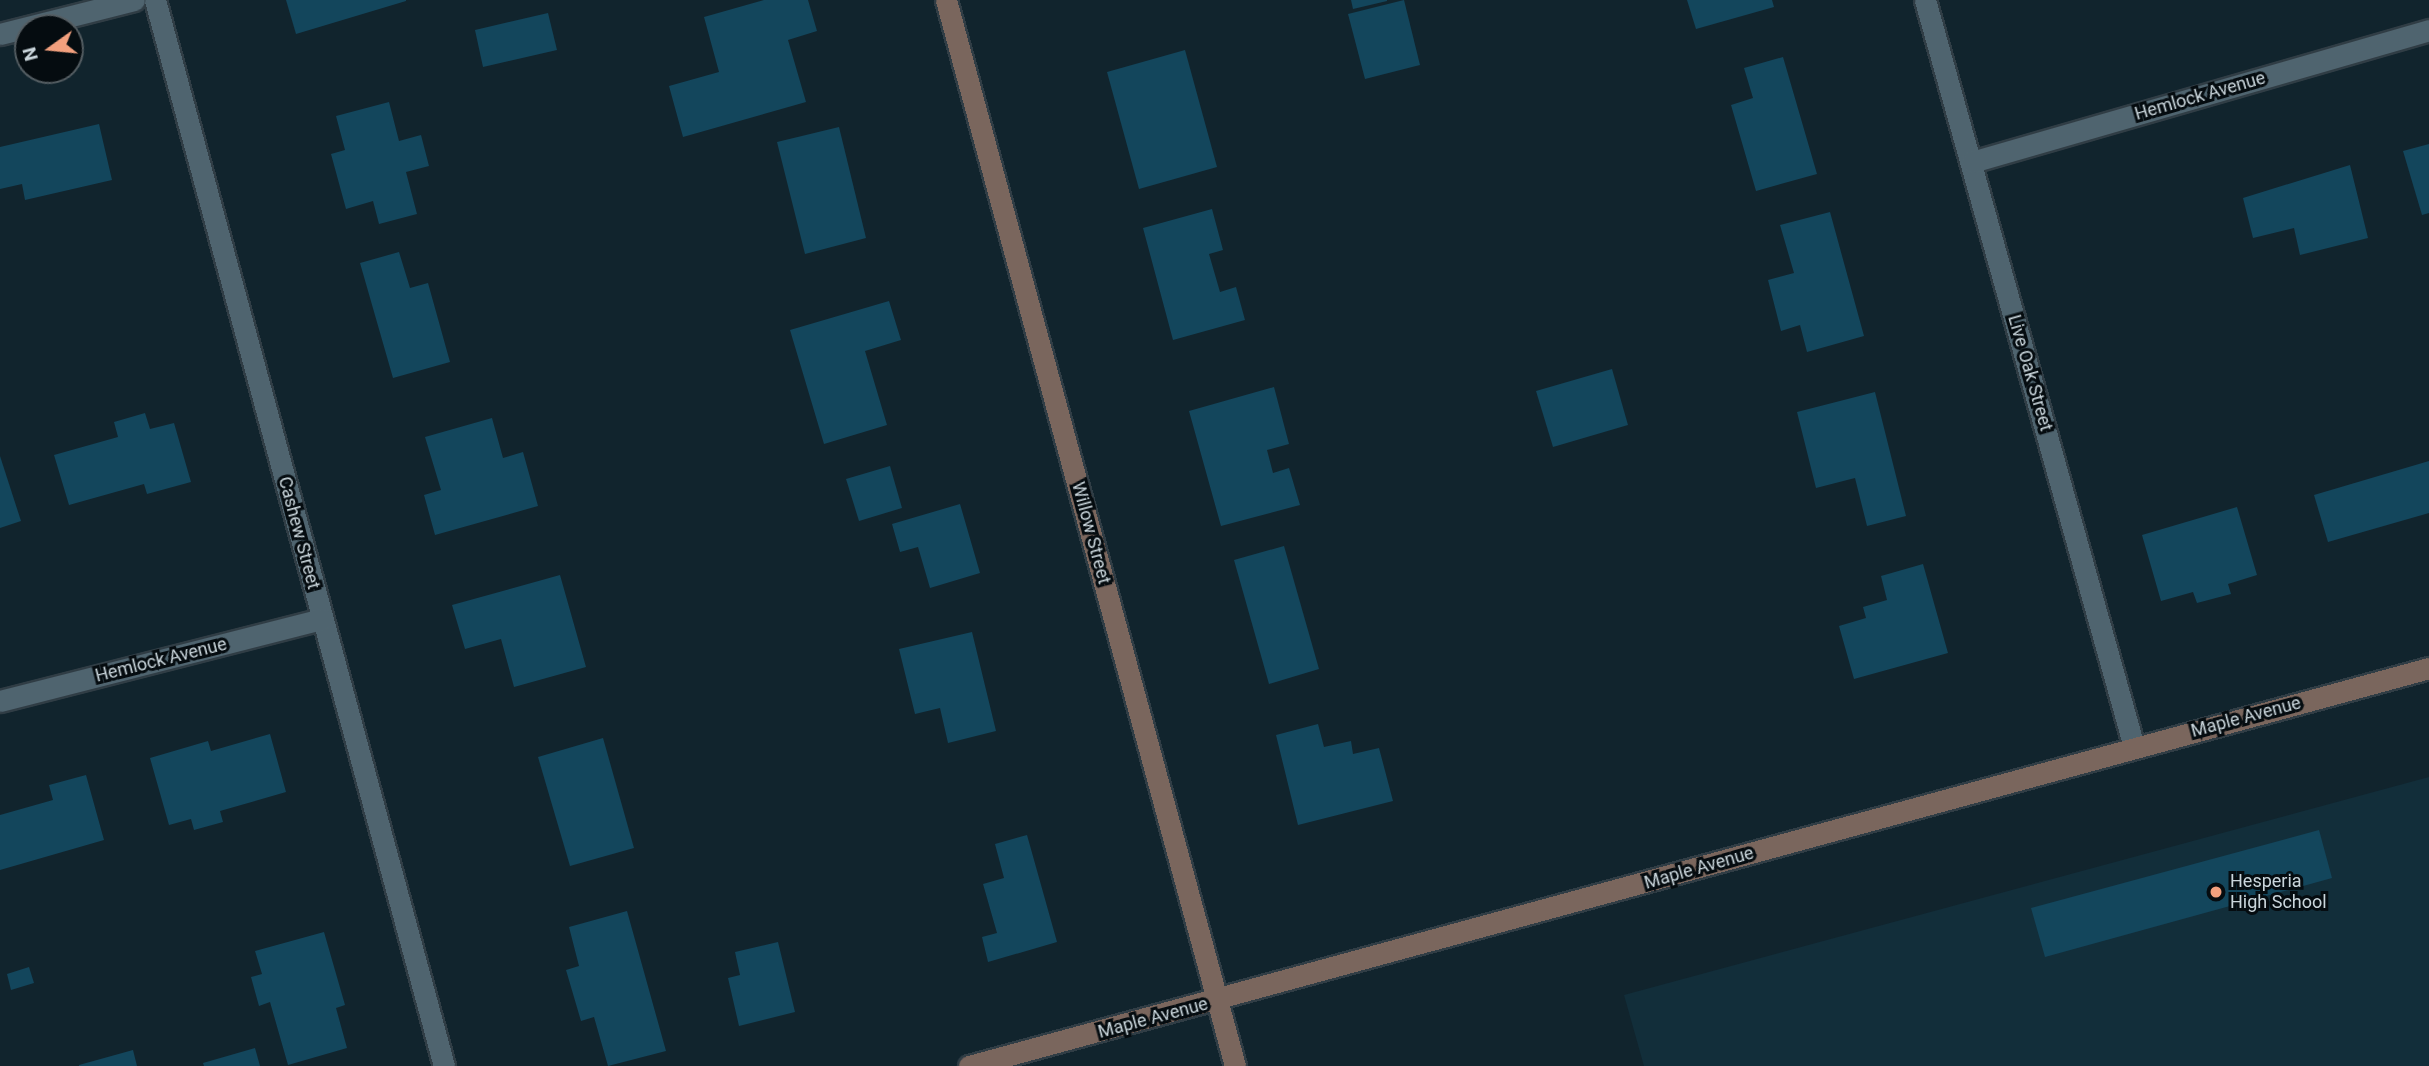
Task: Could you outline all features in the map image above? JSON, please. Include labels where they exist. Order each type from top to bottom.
[{"type":"street","points":[[0,34],[134,0]]},
{"type":"street","name":"Cashew Street","points":[[155,0],[444,1066]]},
{"type":"street","name":"Willow Street","points":[[946,0],[1235,1066]]},
{"type":"street","name":"Live Oak Street","points":[[1925,0],[2134,747]]},
{"type":"street","name":"Hemlock Avenue","points":[[1972,162],[2429,30]]},
{"type":"street","name":"Hemlock Avenue","points":[[0,701],[322,619]]},
{"type":"street","name":"Maple Avenue","points":[[969,1066],[1218,1001],[2429,668]]},
{"type":"shaded area","name":"Hesperia High School","points":[[2429,777],[2429,1066],[1644,1066],[1624,995]]},
{"type":"building","points":[[286,0],[406,0],[406,1],[296,34]]},
{"type":"building","points":[[764,0],[808,0],[817,31],[788,40],[806,102],[683,137],[669,86],[719,72],[704,17]]},
{"type":"building","points":[[1351,0],[1387,0],[1387,1],[1353,9]]},
{"type":"building","points":[[1404,0],[1420,65],[1365,79],[1348,14]]},
{"type":"building","points":[[1687,0],[1772,0],[1774,7],[1696,29]]},
{"type":"building","points":[[548,13],[557,50],[483,67],[475,30]]},
{"type":"building","points":[[1185,50],[1217,167],[1139,189],[1107,72]]},
{"type":"building","points":[[1783,57],[1817,174],[1756,191],[1731,105],[1753,98],[1744,68]]},
{"type":"building","points":[[389,102],[399,141],[421,135],[429,166],[406,172],[417,214],[379,224],[373,201],[346,209],[331,154],[345,150],[336,116]]},
{"type":"building","points":[[99,124],[112,180],[25,200],[22,184],[0,189],[0,147]]},
{"type":"building","points":[[839,127],[866,238],[805,254],[777,142]]},
{"type":"building","points":[[2429,144],[2429,213],[2422,215],[2403,151]]},
{"type":"building","points":[[2350,165],[2368,238],[2300,255],[2294,228],[2253,238],[2243,198]]},
{"type":"building","points":[[1212,209],[1223,250],[1209,254],[1220,292],[1236,287],[1245,320],[1173,340],[1143,228]]},
{"type":"building","points":[[1830,212],[1864,336],[1807,352],[1800,325],[1781,331],[1768,280],[1794,273],[1780,225]]},
{"type":"building","points":[[399,252],[410,288],[428,283],[450,362],[393,378],[360,263]]},
{"type":"building","points":[[889,301],[901,340],[865,351],[887,425],[824,444],[790,330]]},
{"type":"building","points":[[1612,369],[1628,425],[1553,447],[1536,391]]},
{"type":"building","points":[[1274,387],[1289,444],[1267,450],[1273,473],[1289,468],[1300,505],[1221,526],[1189,411]]},
{"type":"building","points":[[1875,392],[1906,516],[1867,526],[1855,478],[1816,488],[1797,412]]},
{"type":"building","points":[[145,413],[150,429],[174,423],[191,482],[147,494],[144,484],[69,505],[54,455],[118,437],[114,422]]},
{"type":"building","points":[[492,418],[503,458],[523,452],[538,506],[435,535],[424,495],[441,490],[425,437]]},
{"type":"building","points":[[0,456],[21,521],[0,528]]},
{"type":"building","points":[[2429,461],[2429,513],[2328,542],[2314,495]]},
{"type":"building","points":[[890,466],[902,508],[859,521],[846,479]]},
{"type":"building","points":[[960,504],[980,573],[930,588],[918,547],[900,552],[892,524]]},
{"type":"building","points":[[2237,507],[2257,575],[2228,584],[2231,594],[2197,603],[2193,592],[2161,601],[2142,535]]},
{"type":"building","points":[[1284,546],[1319,669],[1269,684],[1234,560]]},
{"type":"building","points":[[1923,564],[1948,653],[1854,679],[1839,626],[1866,618],[1863,607],[1887,600],[1881,576]]},
{"type":"building","points":[[560,575],[586,667],[514,687],[501,639],[465,649],[452,605]]},
{"type":"building","points":[[972,632],[996,731],[948,743],[940,708],[915,714],[899,649]]},
{"type":"building","points":[[1318,724],[1324,747],[1351,741],[1353,754],[1379,748],[1393,801],[1298,825],[1276,735]]},
{"type":"building","points":[[270,734],[286,792],[220,811],[223,822],[194,830],[191,819],[169,825],[150,758],[208,741],[211,751]]},
{"type":"building","points":[[603,738],[634,848],[570,866],[538,757]]},
{"type":"building","points":[[86,775],[104,840],[0,870],[0,815],[53,800],[49,785]]},
{"type":"building","points":[[2319,830],[2332,878],[2045,957],[2031,908]]},
{"type":"building","points":[[1027,835],[1057,942],[988,962],[982,937],[997,933],[983,884],[1004,878],[995,844]]},
{"type":"building","points":[[627,911],[666,1051],[608,1066],[594,1017],[581,1021],[566,970],[579,966],[569,927]]},
{"type":"building","points":[[324,932],[345,1005],[336,1008],[347,1048],[288,1065],[270,1002],[259,1006],[251,977],[262,974],[255,951]]},
{"type":"building","points":[[778,942],[795,1012],[739,1026],[728,978],[740,975],[735,952]]},
{"type":"building","points":[[29,967],[34,983],[11,990],[7,974]]},
{"type":"building","points":[[255,1048],[260,1066],[204,1066],[203,1063]]},
{"type":"building","points":[[133,1050],[137,1066],[79,1066],[79,1065]]},
{"type":"place","name":"Hesperia High School","points":[[2216,892]]}]
